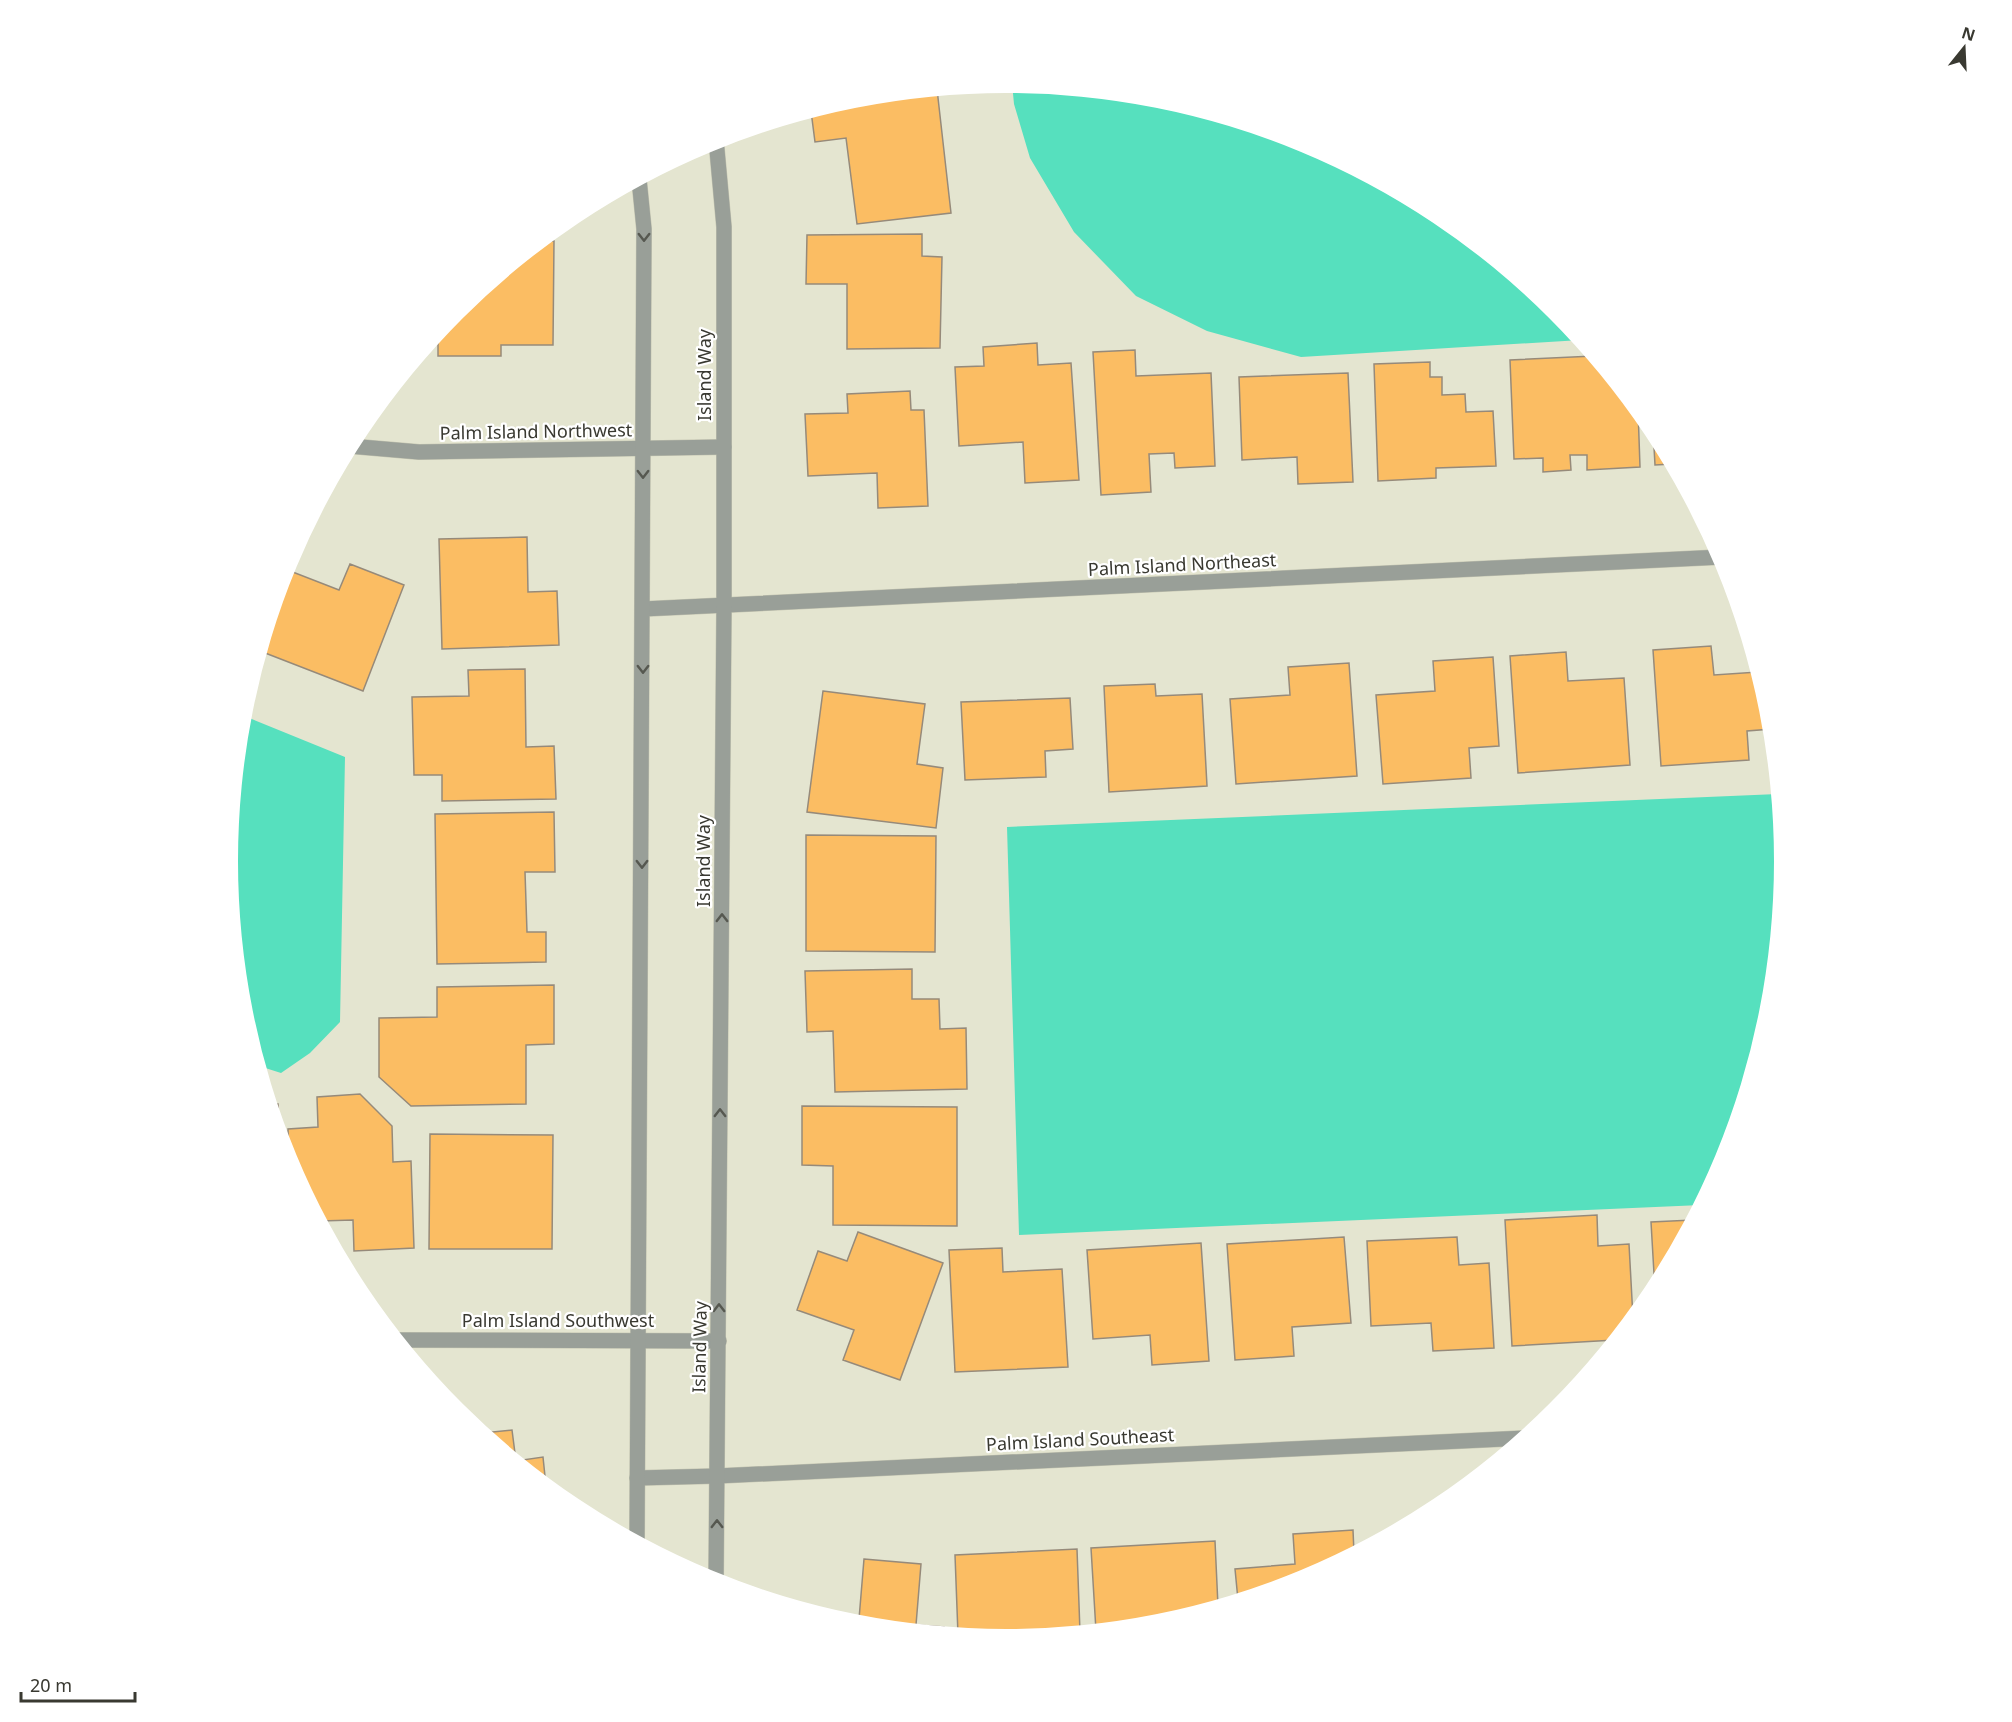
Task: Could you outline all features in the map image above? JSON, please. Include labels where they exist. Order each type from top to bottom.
[{"type":"street","name":"Island Way","points":[[716,1572],[724,606],[724,227],[717,149]]},
{"type":"street","points":[[637,1534],[644,229],[640,186]]},
{"type":"street","name":"Palm Island Northwest","points":[[359,447],[419,452],[724,447]]},
{"type":"street","name":"Palm Island Northeast","points":[[643,609],[1712,558]]},
{"type":"street","name":"Palm Island Southwest","points":[[406,1340],[719,1341]]},
{"type":"street","name":"Palm Island Southeast","points":[[637,1478],[1511,1439]]},
{"type":"water","points":[[1013,93],[1106,100],[1156,108],[1205,119],[1300,151],[1346,172],[1433,222],[1512,284],[1570,341],[1301,357],[1207,331],[1136,296],[1074,232],[1030,158]]},
{"type":"water","points":[[252,719],[345,757],[340,1022],[310,1053],[281,1073],[267,1068],[264,1060],[253,1011],[240,911],[238,861],[240,811]]},
{"type":"water","points":[[1770,794],[1774,861],[1772,911],[1759,1011],[1748,1060],[1733,1108],[1716,1155],[1693,1205],[1019,1235],[1007,827]]},
{"type":"building","points":[[938,97],[951,213],[857,224],[846,138],[815,142],[812,118],[856,108]]},
{"type":"building","points":[[922,234],[922,256],[942,257],[940,348],[847,349],[847,284],[806,284],[807,235]]},
{"type":"building","points":[[554,241],[553,345],[501,345],[501,356],[438,356],[438,345],[463,318],[500,284]]},
{"type":"building","points":[[1037,343],[1038,365],[1071,363],[1079,480],[1025,483],[1023,442],[959,446],[955,367],[984,366],[983,347]]},
{"type":"building","points":[[1135,350],[1136,376],[1211,373],[1215,466],[1175,468],[1174,453],[1149,454],[1151,492],[1101,495],[1093,352]]},
{"type":"building","points":[[1584,356],[1639,425],[1640,467],[1587,470],[1587,455],[1570,455],[1571,470],[1543,472],[1543,458],[1514,459],[1510,360]]},
{"type":"building","points":[[1430,362],[1430,377],[1442,377],[1442,395],[1465,394],[1466,412],[1493,411],[1496,466],[1436,468],[1436,478],[1378,481],[1374,364]]},
{"type":"building","points":[[1348,373],[1353,482],[1298,484],[1297,457],[1242,460],[1239,377]]},
{"type":"building","points":[[910,391],[911,410],[924,410],[928,506],[878,508],[877,473],[808,476],[805,414],[848,413],[847,394]]},
{"type":"building","points":[[1654,449],[1663,465],[1655,465]]},
{"type":"building","points":[[527,537],[528,592],[557,591],[559,645],[442,649],[439,539]]},
{"type":"building","points":[[350,564],[404,585],[363,691],[267,654],[294,573],[339,590]]},
{"type":"building","points":[[1711,646],[1714,675],[1750,673],[1762,730],[1747,731],[1749,760],[1661,766],[1653,650]]},
{"type":"building","points":[[1566,652],[1568,681],[1624,678],[1630,765],[1518,773],[1510,656]]},
{"type":"building","points":[[1493,657],[1499,746],[1469,748],[1471,778],[1383,784],[1376,695],[1435,691],[1433,661]]},
{"type":"building","points":[[1349,663],[1357,776],[1236,784],[1230,699],[1290,695],[1288,667]]},
{"type":"building","points":[[525,669],[526,747],[554,746],[556,799],[442,801],[442,775],[414,775],[412,697],[469,696],[468,670]]},
{"type":"building","points":[[1155,684],[1156,696],[1202,694],[1207,786],[1109,792],[1104,686]]},
{"type":"building","points":[[823,691],[925,704],[917,764],[943,768],[936,828],[807,812]]},
{"type":"building","points":[[1070,698],[1073,749],[1045,751],[1046,777],[965,780],[961,702]]},
{"type":"building","points":[[554,812],[555,872],[525,872],[527,932],[546,932],[546,962],[437,964],[435,814]]},
{"type":"building","points":[[806,835],[936,836],[935,952],[806,951]]},
{"type":"building","points":[[912,969],[912,999],[939,999],[940,1029],[966,1028],[967,1089],[835,1092],[833,1031],[807,1032],[805,971]]},
{"type":"building","points":[[554,985],[554,1044],[526,1045],[526,1104],[411,1106],[379,1077],[379,1018],[437,1017],[437,987]]},
{"type":"building","points":[[360,1094],[392,1126],[393,1162],[411,1161],[414,1248],[354,1251],[353,1220],[328,1221],[296,1155],[288,1133],[288,1129],[318,1127],[317,1097]]},
{"type":"building","points":[[802,1106],[957,1107],[957,1226],[833,1225],[833,1166],[802,1165]]},
{"type":"building","points":[[430,1134],[553,1135],[552,1249],[429,1249]]},
{"type":"building","points":[[1597,1215],[1598,1246],[1629,1244],[1632,1305],[1605,1341],[1512,1346],[1505,1220]]},
{"type":"building","points":[[1684,1220],[1654,1273],[1651,1222]]},
{"type":"building","points":[[858,1232],[943,1263],[900,1380],[843,1360],[854,1330],[797,1310],[818,1251],[847,1261]]},
{"type":"building","points":[[1344,1237],[1351,1323],[1292,1327],[1294,1356],[1235,1360],[1227,1244]]},
{"type":"building","points":[[1457,1237],[1459,1265],[1489,1263],[1494,1348],[1433,1351],[1431,1323],[1371,1326],[1367,1241]]},
{"type":"building","points":[[1201,1243],[1209,1361],[1152,1365],[1150,1335],[1093,1339],[1087,1250]]},
{"type":"building","points":[[1002,1248],[1003,1272],[1062,1269],[1068,1367],[955,1372],[949,1250]]},
{"type":"building","points":[[512,1430],[515,1450],[500,1438],[493,1432]]},
{"type":"building","points":[[543,1457],[545,1475],[526,1460]]},
{"type":"building","points":[[1353,1530],[1354,1546],[1300,1571],[1237,1593],[1235,1569],[1295,1564],[1293,1534]]},
{"type":"building","points":[[1215,1541],[1218,1599],[1156,1614],[1096,1623],[1091,1548]]},
{"type":"building","points":[[1077,1549],[1080,1625],[1006,1629],[958,1627],[955,1555]]},
{"type":"building","points":[[864,1559],[921,1564],[916,1623],[859,1615]]}]
